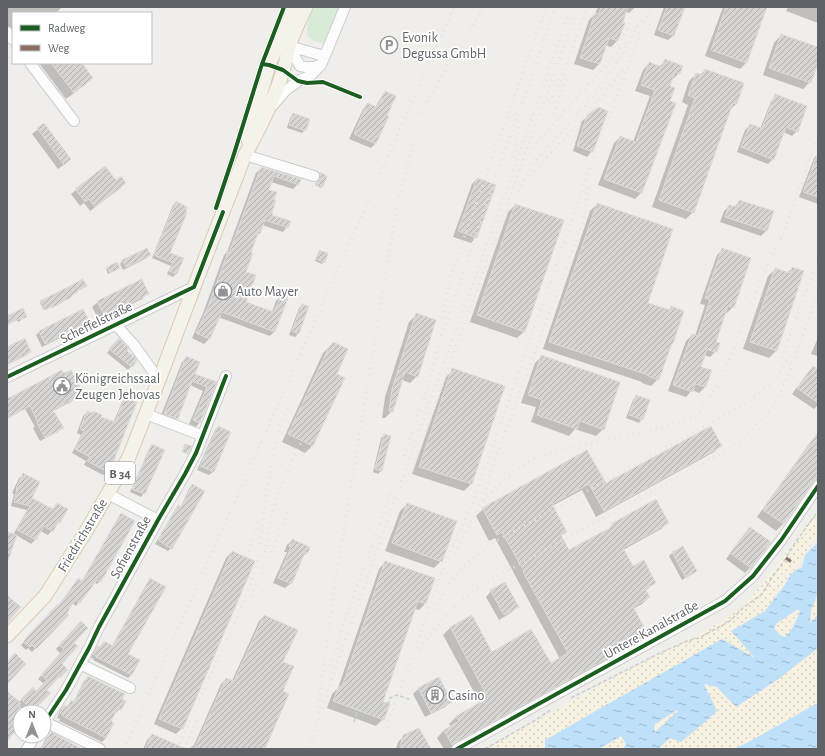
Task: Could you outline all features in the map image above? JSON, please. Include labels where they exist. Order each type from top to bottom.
[{"type":"main road","name":"Friedrichstraße","points":[[245,155],[252,123],[269,65],[294,7]]},
{"type":"main road","name":"B 34","points":[[289,46],[306,7]]},
{"type":"main road","points":[[275,52],[289,46],[284,28]]},
{"type":"main road","name":"Friedrichstraße","points":[[7,636],[44,596],[88,528],[129,457],[245,155],[268,110],[283,70],[289,46]]},
{"type":"street","points":[[268,110],[285,91],[300,80],[310,76],[323,60],[345,7]]},
{"type":"street","points":[[289,46],[300,66],[315,68],[323,60]]},
{"type":"street","points":[[289,46],[323,60]]},
{"type":"street","points":[[31,64],[74,121]]},
{"type":"street","points":[[245,155],[314,176]]},
{"type":"street","name":"Scheffelstraße","points":[[7,377],[194,287]]},
{"type":"street","points":[[116,325],[134,345],[159,380]]},
{"type":"street","name":"Sofienstraße","points":[[52,710],[66,690],[99,627],[196,453],[226,376]]},
{"type":"street","points":[[146,414],[203,436]]},
{"type":"street","name":"Untere Kanalstraße","points":[[457,749],[725,601],[753,576],[782,539],[818,486]]},
{"type":"street","points":[[108,494],[158,520]]},
{"type":"street","points":[[80,664],[130,688]]},
{"type":"street","points":[[52,726],[100,749]]},
{"type":"path","points":[[354,722],[360,707],[378,713],[389,702],[390,698],[397,695],[411,700]]},
{"type":"green space","points":[[313,7],[339,7],[324,42],[321,43],[309,38],[307,32],[310,14]]},
{"type":"sand","points":[[818,508],[818,534],[784,586],[765,611],[732,631],[757,659],[545,740],[545,749],[486,749],[657,654],[696,636],[743,607],[783,558]]},
{"type":"sand","points":[[818,591],[818,614],[810,622],[811,610]]},
{"type":"sand","points":[[798,609],[800,611],[792,629],[785,637],[780,635],[774,628],[777,623]]},
{"type":"sand","points":[[818,648],[818,703],[745,744],[733,749],[658,749],[670,738],[703,684],[717,687],[737,707],[777,680]]},
{"type":"sand","points":[[677,710],[680,710],[655,733],[654,725]]},
{"type":"sand","points":[[621,736],[626,744],[623,749],[599,749]]},
{"type":"water","points":[[818,542],[818,591],[811,610],[810,622],[818,614],[818,648],[777,680],[736,707],[717,687],[704,684],[717,711],[681,742],[670,738],[658,749],[623,749],[626,744],[621,736],[599,749],[545,749],[545,740],[722,639],[755,658],[731,631],[765,611],[791,574],[802,567],[805,555]],"holes":[[[798,609],[800,612],[792,629],[785,637],[780,635],[774,628],[777,623]],[[679,710],[655,732],[654,725]]]},
{"type":"water","points":[[818,703],[818,749],[733,749],[745,744]]},
{"type":"building","points":[[601,7],[628,7],[623,22],[625,23],[618,41],[609,38],[600,64],[580,58],[595,13],[599,14]]},
{"type":"building","points":[[667,7],[685,7],[674,36],[658,30]]},
{"type":"building","points":[[726,7],[767,7],[747,63],[711,50]]},
{"type":"building","points":[[781,34],[818,47],[818,63],[811,83],[769,68]]},
{"type":"building","points":[[665,59],[683,66],[680,74],[675,72],[670,86],[675,88],[670,101],[676,103],[642,193],[604,179],[620,136],[636,142],[655,90],[641,85],[649,62],[662,67]]},
{"type":"building","points":[[52,64],[83,64],[93,78],[74,93]]},
{"type":"building","points":[[705,69],[744,83],[737,104],[733,103],[694,213],[659,200],[695,98],[688,95],[696,73],[703,75]]},
{"type":"building","points":[[385,91],[396,96],[387,116],[389,116],[376,144],[354,134],[367,103],[377,107]]},
{"type":"building","points":[[775,94],[807,106],[798,132],[786,127],[774,160],[741,147],[750,124],[762,128]]},
{"type":"building","points":[[599,107],[608,111],[593,152],[577,146],[587,115]]},
{"type":"building","points":[[293,113],[310,119],[306,131],[289,125]]},
{"type":"building","points":[[44,123],[71,159],[64,165],[37,128]]},
{"type":"building","points":[[818,155],[818,197],[803,192]]},
{"type":"building","points":[[105,166],[116,180],[121,176],[126,183],[95,207],[89,199],[85,202],[75,189]]},
{"type":"building","points":[[261,167],[301,179],[299,185],[274,176],[269,190],[277,192],[274,200],[276,200],[272,215],[291,221],[288,228],[265,220],[260,234],[258,233],[246,272],[256,275],[246,302],[274,312],[281,295],[288,298],[275,332],[222,312],[210,339],[196,333],[208,307]]},
{"type":"building","points":[[320,172],[327,176],[323,187],[315,184],[320,178]]},
{"type":"building","points":[[477,178],[496,185],[477,238],[458,231]]},
{"type":"building","points":[[739,200],[774,211],[767,231],[725,217],[729,205],[737,207]]},
{"type":"building","points":[[176,201],[187,207],[187,213],[170,253],[184,258],[177,274],[169,271],[173,263],[154,255]]},
{"type":"building","points":[[597,203],[673,229],[648,303],[670,310],[671,306],[684,311],[659,380],[549,342]]},
{"type":"building","points":[[515,204],[564,220],[525,332],[477,315]]},
{"type":"building","points":[[147,248],[151,255],[126,267],[122,260]]},
{"type":"building","points":[[722,248],[751,258],[734,308],[728,306],[716,342],[720,343],[717,352],[707,349],[701,367],[712,370],[706,387],[695,384],[693,392],[673,385],[692,334],[698,336],[710,300],[705,298]]},
{"type":"building","points":[[319,250],[328,253],[325,263],[316,259]]},
{"type":"building","points":[[117,262],[120,268],[110,273],[107,267]]},
{"type":"building","points":[[792,267],[804,271],[777,351],[750,342],[775,268],[790,273]]},
{"type":"building","points":[[83,279],[87,286],[77,291],[78,292],[72,295],[72,297],[53,307],[52,306],[46,310],[40,301],[70,286]]},
{"type":"building","points":[[142,279],[149,294],[104,315],[97,301]]},
{"type":"building","points":[[302,304],[309,306],[299,334],[292,331]]},
{"type":"building","points":[[23,308],[27,317],[20,320],[20,318],[7,325],[7,316]]},
{"type":"building","points":[[83,309],[90,322],[45,344],[39,331]]},
{"type":"building","points":[[416,313],[436,320],[418,377],[405,372],[393,412],[389,411],[392,389]]},
{"type":"building","points":[[25,338],[31,352],[7,364],[7,347]]},
{"type":"building","points":[[119,338],[129,349],[127,351],[135,357],[137,361],[132,367],[109,349]]},
{"type":"building","points":[[333,342],[348,349],[337,374],[345,378],[313,446],[288,434],[330,345]]},
{"type":"building","points":[[541,355],[620,382],[604,430],[580,421],[577,429],[537,415],[542,400],[528,395]]},
{"type":"building","points":[[186,356],[200,362],[195,374],[217,382],[200,423],[193,420],[207,387],[192,381],[178,419],[164,414]]},
{"type":"building","points":[[813,366],[818,369],[818,403],[797,388]]},
{"type":"building","points":[[452,368],[505,386],[472,484],[419,467]]},
{"type":"building","points":[[62,370],[64,373],[71,370],[82,391],[74,395],[76,398],[53,410],[64,428],[45,438],[30,406],[7,418],[7,399]]},
{"type":"building","points":[[636,395],[650,400],[643,420],[629,415]]},
{"type":"building","points":[[125,397],[137,402],[116,457],[108,472],[87,461],[90,457],[75,449],[84,431],[80,429],[87,411],[92,413],[93,411],[102,415],[101,417],[115,422]]},
{"type":"building","points":[[218,426],[231,432],[214,472],[200,466]]},
{"type":"building","points":[[711,426],[722,446],[604,511],[589,484],[552,504],[567,532],[561,535],[569,550],[613,526],[611,524],[656,499],[669,523],[623,548],[633,566],[644,560],[656,583],[645,589],[650,597],[633,607],[649,635],[452,745],[444,730],[459,721],[456,716],[488,698],[450,627],[472,615],[492,652],[531,629],[551,663],[568,653],[502,532],[497,535],[482,508],[587,450],[606,483]]},
{"type":"building","points":[[818,432],[818,480],[813,482],[784,524],[763,510]]},
{"type":"building","points":[[384,434],[391,436],[382,471],[375,469]]},
{"type":"building","points":[[152,444],[165,450],[145,494],[132,489]]},
{"type":"building","points":[[185,444],[192,446],[188,454],[182,452]]},
{"type":"building","points":[[23,473],[40,482],[32,498],[53,509],[57,503],[68,509],[60,523],[58,522],[53,532],[44,526],[36,540],[17,530],[30,506],[14,502],[16,489]]},
{"type":"building","points":[[192,484],[205,491],[172,549],[158,540],[178,505],[182,507]]},
{"type":"building","points":[[407,503],[457,521],[442,562],[392,543]]},
{"type":"building","points":[[121,513],[135,521],[101,582],[97,580],[80,603],[75,600],[67,613],[69,615],[36,649],[32,645],[30,647],[23,642],[58,604],[59,606],[78,578],[82,581]]},
{"type":"building","points":[[750,527],[771,542],[751,568],[730,553]]},
{"type":"building","points":[[7,532],[17,535],[8,561],[7,560]]},
{"type":"building","points":[[292,539],[310,547],[308,553],[305,552],[292,584],[278,578],[291,547],[289,546]]},
{"type":"building","points":[[683,546],[697,571],[686,578],[672,552]]},
{"type":"building","points":[[232,551],[255,561],[183,729],[159,719]]},
{"type":"building","points":[[385,561],[435,578],[426,604],[418,601],[383,702],[390,704],[384,720],[333,701],[339,686],[342,687]]},
{"type":"building","points":[[150,578],[166,587],[128,654],[140,660],[132,675],[96,657],[93,654],[97,646],[100,647],[104,641],[113,646]]},
{"type":"building","points":[[505,582],[519,607],[504,615],[490,590]]},
{"type":"building","points":[[7,595],[21,607],[7,623]]},
{"type":"building","points":[[264,615],[298,630],[283,662],[294,666],[283,691],[289,694],[265,749],[194,749],[226,678],[234,681]]},
{"type":"building","points":[[81,621],[88,628],[74,643],[78,646],[62,664],[68,670],[47,690],[51,693],[40,704],[26,704],[21,699],[33,687],[36,691],[47,680],[41,675],[64,649],[59,645]]},
{"type":"building","points":[[15,653],[26,664],[7,684],[7,662]]},
{"type":"building","points":[[88,676],[125,694],[122,699],[126,701],[121,710],[118,708],[111,721],[114,723],[106,738],[63,716],[60,713],[64,705],[68,707],[71,700],[74,702]]},
{"type":"building","name":"Casino","points":[[439,677],[452,702],[431,713],[418,688]]},
{"type":"building","points":[[7,691],[20,702],[20,704],[12,704],[12,735],[7,741]]},
{"type":"building","points":[[419,728],[431,749],[402,749],[400,746],[403,735]]},
{"type":"building","points":[[52,733],[82,749],[42,749],[45,744],[52,744]]},
{"type":"building","points":[[152,734],[187,749],[145,749]]},
{"type":"railway","points":[[124,749],[454,7]]},
{"type":"railway","points":[[421,113],[447,66],[484,7]]},
{"type":"railway","points":[[443,318],[450,277],[546,7]]},
{"type":"railway","points":[[404,456],[428,385],[440,340],[556,7]]},
{"type":"railway","points":[[408,482],[578,7]]},
{"type":"railway","points":[[549,102],[563,75],[587,7]]},
{"type":"railway","points":[[387,727],[446,561],[473,502],[589,171],[650,7]]},
{"type":"railway","points":[[618,45],[627,30],[634,9]]},
{"type":"railway","points":[[309,748],[358,604],[567,17]]},
{"type":"railway","points":[[515,196],[536,160],[596,94],[623,53],[641,18]]},
{"type":"railway","points":[[530,153],[534,146],[625,42]]},
{"type":"railway","points":[[532,176],[546,158],[601,99],[624,66]]},
{"type":"railway","points":[[554,114],[566,78]]},
{"type":"railway","points":[[512,157],[516,146],[520,120]]},
{"type":"railway","points":[[318,707],[337,571],[397,205],[415,140]]},
{"type":"railway","points":[[781,240],[816,142]]},
{"type":"railway","points":[[482,500],[501,444],[584,220],[588,186]]},
{"type":"railway","points":[[455,554],[481,504],[517,469],[537,457],[561,449],[653,430],[696,416],[720,380],[762,277],[782,236]]},
{"type":"railway","points":[[782,358],[818,257]]},
{"type":"railway","points":[[744,341],[762,293]]},
{"type":"railway","points":[[420,649],[447,614],[462,600],[485,583],[725,451],[746,436],[772,408],[785,384],[818,293]]},
{"type":"railway","points":[[434,610],[454,576],[471,559],[484,549],[739,407],[758,394],[775,379],[793,352]]},
{"type":"railway","points":[[177,749],[238,615],[250,585],[258,559],[273,454],[281,423],[291,401]]},
{"type":"railway","points":[[265,552],[273,509],[294,456],[302,441]]},
{"type":"railway","points":[[331,666],[343,626],[392,490]]},
{"type":"railway","points":[[251,596],[282,528],[289,508]]},
{"type":"railway","points":[[246,557],[259,520]]},
{"type":"railway","points":[[184,749],[197,720]]},
{"type":"marked path","points":[[786,558],[793,563]]},
{"type":"cycle path","points":[[216,208],[262,64],[284,7]]},
{"type":"cycle path","points":[[262,64],[283,70],[298,81],[307,83],[323,82],[360,97]]},
{"type":"cycle path","points":[[7,377],[194,287],[223,212]]},
{"type":"cycle path","points":[[52,711],[66,690],[99,627],[196,453],[226,376]]},
{"type":"cycle path","points":[[457,749],[725,601],[753,576],[782,539],[818,486]]},
{"type":"place","name":"Evonik Degussa GmbH","points":[[389,45]]},
{"type":"place","name":"Auto Mayer","points":[[223,291]]},
{"type":"place","name":"Königreichssaal Zeugen Jehovas","points":[[62,386]]},
{"type":"place","name":"Casino","points":[[435,695]]}]
